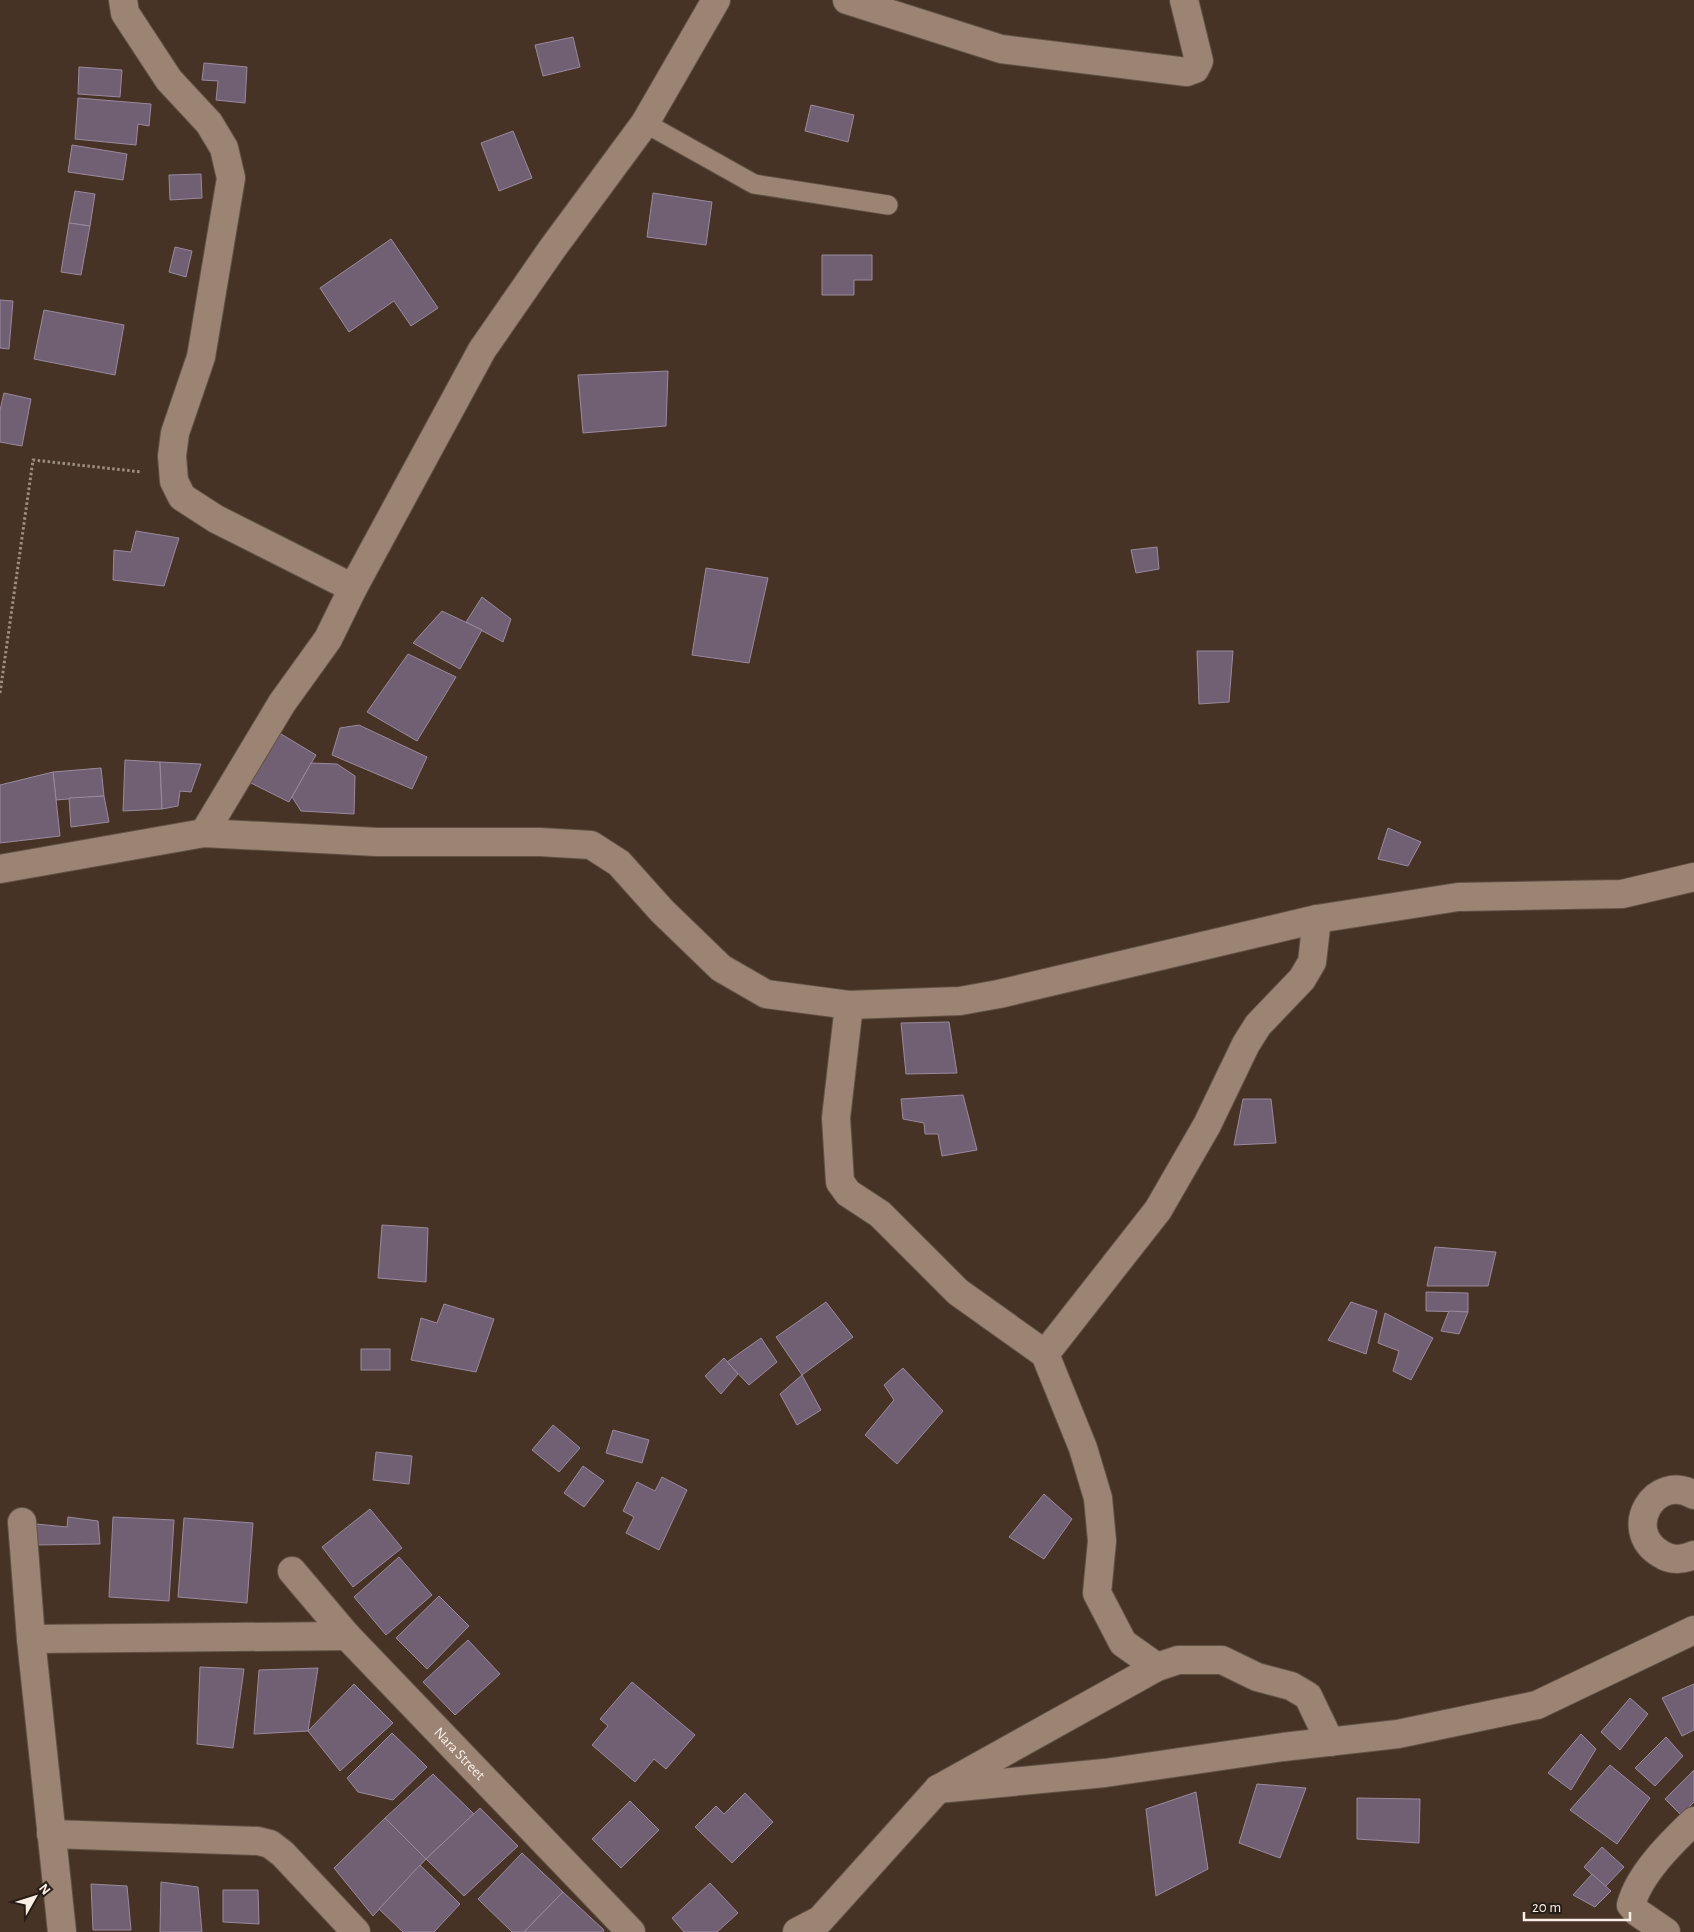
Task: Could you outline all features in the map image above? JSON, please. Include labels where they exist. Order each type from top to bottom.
[{"type":"street","points":[[123,0],[125,12],[169,80],[209,123],[224,148],[231,178],[201,357],[175,434],[172,456],[174,481],[182,497],[216,519],[353,588]]},
{"type":"street","points":[[204,833],[282,703],[328,639],[353,588],[482,350],[552,249],[645,123],[716,0]]},
{"type":"street","points":[[847,0],[1001,49],[1186,72],[1195,69],[1199,61],[1184,0]]},
{"type":"street","points":[[0,869],[204,833],[377,842],[540,842],[591,845],[619,863],[662,911],[721,968],[766,994],[849,1005],[960,1001],[999,994],[1317,919],[1458,897],[1622,894],[1694,877]]},
{"type":"street","points":[[1045,1354],[1158,1210],[1208,1126],[1246,1044],[1258,1025],[1302,979],[1312,962],[1317,919]]},
{"type":"street","points":[[849,1005],[836,1118],[840,1182],[848,1193],[880,1214],[958,1292],[1045,1354],[1083,1448],[1098,1498],[1102,1541],[1097,1593],[1123,1643],[1157,1668]]},
{"type":"street","points":[[1694,1495],[1688,1491],[1674,1490],[1661,1493],[1650,1502],[1644,1513],[1642,1527],[1646,1540],[1654,1551],[1666,1558],[1680,1560],[1694,1556]]},
{"type":"street","points":[[22,1522],[31,1639],[62,1932]]},
{"type":"street","name":"Nara Street","points":[[292,1571],[347,1636],[632,1932]]},
{"type":"street","points":[[938,1789],[1105,1773],[1398,1734],[1537,1704],[1694,1630]]},
{"type":"street","points":[[31,1639],[347,1636]]},
{"type":"street","points":[[819,1925],[938,1789],[1157,1668],[1178,1660],[1222,1660],[1257,1678],[1291,1686],[1308,1696],[1330,1742]]},
{"type":"street","points":[[1666,1932],[1637,1912],[1631,1905],[1634,1894],[1669,1845],[1694,1821]]},
{"type":"street","points":[[51,1834],[258,1841],[270,1844],[283,1854],[356,1932]]},
{"type":"lane","points":[[645,123],[754,184],[888,205]]},
{"type":"path","points":[[0,693],[33,460],[126,469],[174,481]]},
{"type":"building","points":[[573,37],[580,67],[543,76],[535,45]]},
{"type":"building","points":[[204,63],[247,67],[245,103],[216,100],[218,81],[202,80]]},
{"type":"building","points":[[79,67],[122,70],[120,97],[78,94]]},
{"type":"building","points":[[78,98],[151,104],[149,126],[138,124],[136,145],[75,139]]},
{"type":"building","points":[[811,105],[854,115],[848,142],[805,131]]},
{"type":"building","points":[[513,131],[532,178],[499,191],[481,143]]},
{"type":"building","points":[[72,145],[127,154],[123,180],[68,172]]},
{"type":"building","points":[[201,174],[202,198],[170,200],[169,175]]},
{"type":"building","points":[[75,191],[95,194],[90,226],[69,223]]},
{"type":"building","points":[[653,193],[712,202],[706,245],[647,237]]},
{"type":"building","points":[[69,223],[90,226],[81,275],[61,272]]},
{"type":"building","points":[[391,239],[438,308],[411,326],[394,301],[349,332],[320,288]]},
{"type":"building","points":[[175,247],[192,251],[186,277],[169,272]]},
{"type":"building","points":[[822,255],[872,255],[872,280],[854,280],[854,295],[822,295]]},
{"type":"building","points":[[0,300],[13,301],[9,349],[0,348]]},
{"type":"building","points":[[44,310],[124,325],[115,375],[34,359]]},
{"type":"building","points":[[668,371],[666,426],[583,433],[578,375]]},
{"type":"building","points":[[4,393],[31,399],[22,446],[0,442],[0,410]]},
{"type":"building","points":[[136,531],[179,538],[164,586],[113,580],[114,550],[131,552]]},
{"type":"building","points":[[1157,547],[1159,569],[1136,573],[1131,550]]},
{"type":"building","points":[[706,568],[768,578],[749,663],[692,655]]},
{"type":"building","points":[[482,597],[511,619],[503,642],[466,622]]},
{"type":"building","points":[[442,611],[482,630],[460,669],[413,643]]},
{"type":"building","points":[[1197,651],[1233,651],[1229,702],[1199,704]]},
{"type":"building","points":[[408,654],[456,677],[417,741],[367,712]]},
{"type":"building","points":[[359,725],[427,757],[412,789],[332,755],[340,728]]},
{"type":"building","points":[[276,731],[316,755],[289,802],[245,780]]},
{"type":"building","points":[[125,760],[160,762],[162,809],[123,811]]},
{"type":"building","points":[[160,762],[201,764],[191,792],[180,791],[178,806],[162,809]]},
{"type":"building","points":[[311,763],[337,764],[355,776],[354,814],[301,811],[292,797]]},
{"type":"building","points":[[101,768],[104,796],[56,800],[53,772]]},
{"type":"building","points":[[53,772],[60,836],[0,843],[0,785]]},
{"type":"building","points":[[104,796],[109,822],[71,827],[69,798]]},
{"type":"building","points":[[1388,828],[1421,842],[1408,866],[1378,859]]},
{"type":"building","points":[[949,1022],[957,1073],[906,1074],[901,1023]]},
{"type":"building","points":[[963,1095],[977,1150],[942,1156],[938,1134],[925,1134],[924,1123],[903,1119],[901,1099]]},
{"type":"building","points":[[1243,1099],[1271,1099],[1276,1143],[1234,1145]]},
{"type":"building","points":[[382,1225],[428,1228],[426,1282],[378,1278]]},
{"type":"building","points":[[1435,1247],[1496,1252],[1488,1286],[1427,1286]]},
{"type":"building","points":[[1426,1292],[1468,1293],[1468,1312],[1426,1311]]},
{"type":"building","points":[[826,1302],[853,1337],[802,1375],[776,1337]]},
{"type":"building","points":[[1351,1302],[1377,1311],[1366,1354],[1328,1340]]},
{"type":"building","points":[[444,1304],[494,1319],[476,1372],[411,1360],[421,1318],[437,1323]]},
{"type":"building","points":[[1449,1311],[1468,1312],[1459,1334],[1441,1331]]},
{"type":"building","points":[[1385,1313],[1433,1338],[1411,1380],[1393,1371],[1399,1351],[1378,1343]]},
{"type":"building","points":[[761,1338],[777,1362],[749,1385],[727,1362]]},
{"type":"building","points":[[361,1349],[390,1349],[390,1370],[361,1370]]},
{"type":"building","points":[[724,1358],[738,1374],[721,1394],[705,1376]]},
{"type":"building","points":[[903,1368],[943,1411],[897,1464],[865,1435],[894,1400],[884,1385]]},
{"type":"building","points":[[802,1375],[821,1410],[797,1425],[780,1394]]},
{"type":"building","points":[[553,1425],[580,1448],[559,1472],[532,1450]]},
{"type":"building","points":[[613,1430],[649,1440],[642,1463],[606,1453]]},
{"type":"building","points":[[376,1452],[412,1456],[409,1484],[373,1480]]},
{"type":"building","points":[[583,1466],[604,1481],[584,1507],[564,1493]]},
{"type":"building","points":[[662,1477],[687,1490],[659,1550],[626,1533],[634,1517],[623,1511],[637,1482],[655,1491]]},
{"type":"building","points":[[1044,1494],[1072,1519],[1044,1559],[1009,1537]]},
{"type":"building","points":[[370,1509],[402,1548],[353,1587],[322,1547]]},
{"type":"building","points":[[68,1517],[98,1521],[100,1544],[37,1545],[36,1524],[67,1527]]},
{"type":"building","points":[[113,1517],[174,1520],[169,1601],[109,1597]]},
{"type":"building","points":[[184,1518],[253,1523],[247,1603],[178,1597]]},
{"type":"building","points":[[399,1557],[432,1595],[386,1635],[354,1597]]},
{"type":"building","points":[[439,1596],[469,1626],[427,1669],[396,1638]]},
{"type":"building","points":[[468,1640],[500,1674],[455,1715],[423,1682]]},
{"type":"building","points":[[200,1667],[244,1669],[233,1748],[197,1744]]},
{"type":"building","points":[[318,1668],[308,1731],[254,1734],[259,1670]]},
{"type":"building","points":[[632,1682],[695,1735],[666,1769],[654,1759],[635,1782],[592,1745],[608,1726],[600,1719]]},
{"type":"building","points":[[354,1684],[393,1723],[340,1771],[308,1731]]},
{"type":"building","points":[[1694,1684],[1694,1730],[1682,1736],[1662,1698]]},
{"type":"building","points":[[1630,1698],[1648,1714],[1620,1750],[1601,1732]]},
{"type":"building","points":[[392,1733],[427,1767],[393,1800],[358,1792],[347,1778]]},
{"type":"building","points":[[1581,1734],[1596,1749],[1571,1790],[1548,1773]]},
{"type":"building","points":[[1666,1737],[1683,1756],[1655,1786],[1635,1768]]},
{"type":"building","points":[[1610,1765],[1650,1798],[1617,1844],[1570,1810]]},
{"type":"building","points":[[1694,1770],[1694,1802],[1681,1815],[1665,1799]]},
{"type":"building","points":[[433,1774],[474,1814],[426,1859],[385,1818]]},
{"type":"building","points":[[1257,1784],[1306,1788],[1280,1858],[1239,1843]]},
{"type":"building","points":[[1196,1792],[1208,1869],[1156,1896],[1146,1809]]},
{"type":"building","points":[[745,1793],[773,1822],[732,1863],[695,1827],[716,1806],[724,1814]]},
{"type":"building","points":[[1357,1798],[1420,1799],[1419,1843],[1357,1839]]},
{"type":"building","points":[[630,1801],[659,1830],[621,1868],[592,1839]]},
{"type":"building","points":[[480,1808],[518,1846],[464,1896],[426,1859]]},
{"type":"building","points":[[385,1818],[426,1859],[373,1916],[334,1868]]},
{"type":"building","points":[[1602,1847],[1624,1867],[1605,1887],[1584,1867]]},
{"type":"building","points":[[522,1853],[563,1892],[524,1932],[512,1932],[478,1899]]},
{"type":"building","points":[[420,1865],[460,1904],[434,1932],[403,1932],[379,1909]]},
{"type":"building","points":[[1592,1874],[1611,1891],[1595,1907],[1573,1895]]},
{"type":"building","points":[[161,1882],[198,1887],[202,1932],[160,1932]]},
{"type":"building","points":[[710,1883],[738,1913],[717,1932],[684,1932],[672,1918]]},
{"type":"building","points":[[91,1884],[127,1886],[131,1930],[93,1930]]},
{"type":"building","points":[[223,1890],[258,1890],[259,1924],[223,1922]]},
{"type":"building","points":[[563,1892],[604,1930],[603,1932],[524,1932]]}]
